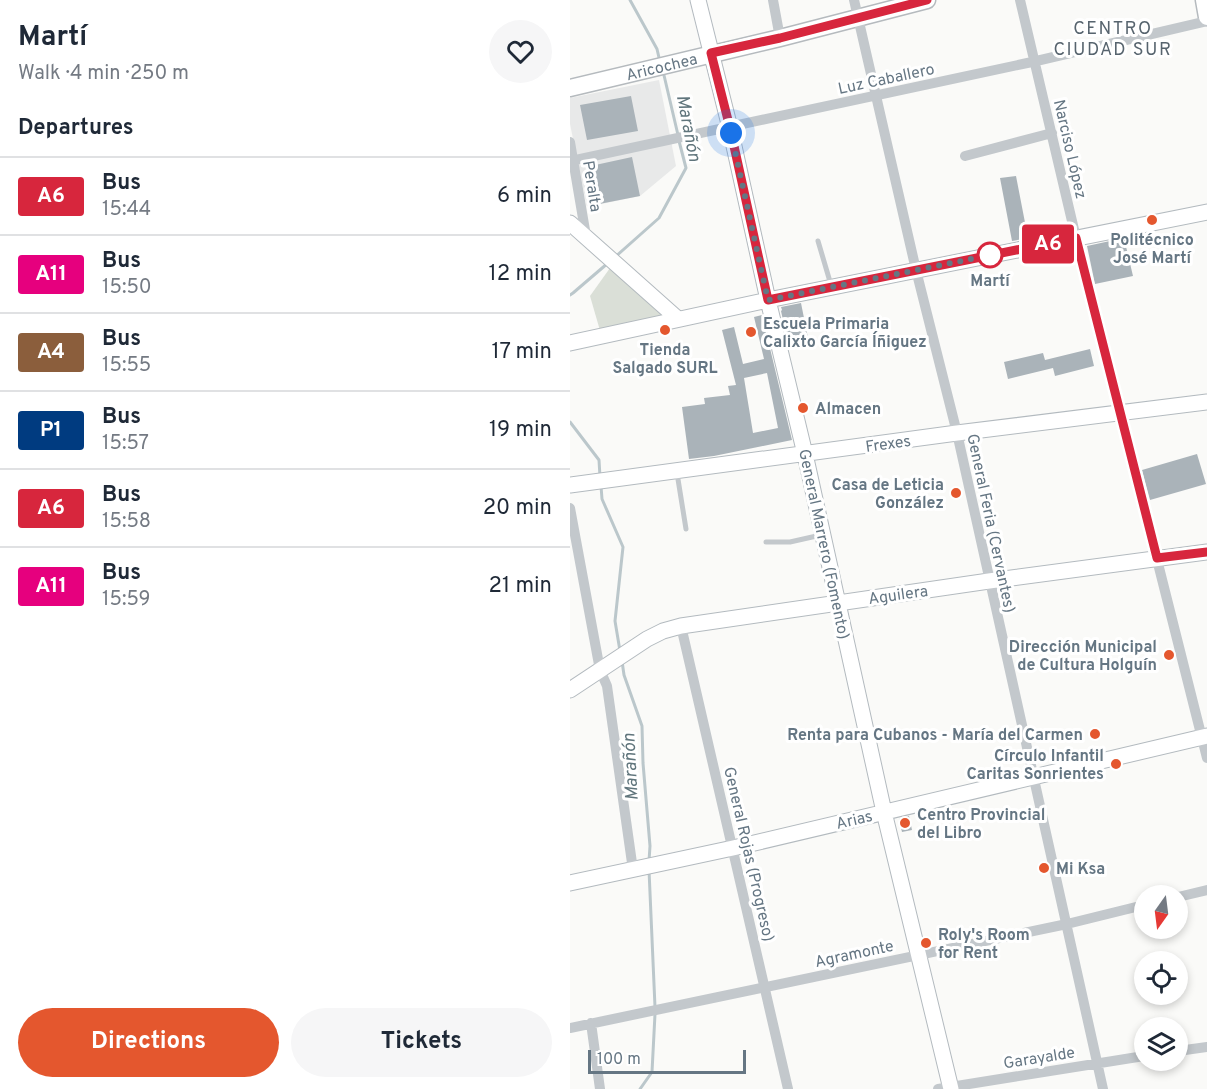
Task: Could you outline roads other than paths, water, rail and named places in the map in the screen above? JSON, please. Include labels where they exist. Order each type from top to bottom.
[{"type":"main road","name":"Aricochea","points":[[570,88],[927,0]]},
{"type":"main road","points":[[1204,0],[1207,19]]},
{"type":"street","name":"General Marrero (Fomento)","points":[[698,0],[805,454],[884,812],[919,955],[946,1088]]},
{"type":"street","points":[[773,0],[780,38]]},
{"type":"street","name":"General Feria (Cervantes)","points":[[854,0],[916,270],[957,433],[1103,1089]]},
{"type":"street","name":"Narciso López","points":[[1020,0],[1076,238],[1157,558],[1205,736],[1207,758]]},
{"type":"street","name":"Luz Caballero","points":[[572,161],[1035,61],[1207,19]]},
{"type":"street","points":[[965,156],[1052,133]]},
{"type":"street","name":"Peralta","points":[[570,142],[586,236]]},
{"type":"street","points":[[570,343],[768,300],[1207,212]]},
{"type":"street","points":[[570,223],[678,319]]},
{"type":"street","name":"Frexes","points":[[578,484],[1207,402]]},
{"type":"street","points":[[570,508],[606,666],[607,686],[636,869]]},
{"type":"street","name":"Aguilera","points":[[570,690],[646,639],[681,626],[1207,552]]},
{"type":"street","name":"General Rojas (Progreso)","points":[[681,626],[788,1089]]},
{"type":"street","name":"Arias","points":[[570,883],[733,848],[1205,736]]},
{"type":"street","points":[[1188,895],[1207,890]]},
{"type":"street","name":"Agramonte","points":[[570,1028],[1067,924],[1134,907]]},
{"type":"street","points":[[591,1023],[600,1089]]},
{"type":"street","points":[[1188,1050],[1207,1047]]},
{"type":"street","name":"Garayalde","points":[[946,1088],[1134,1058]]},
{"type":"lane","points":[[818,241],[832,287]]},
{"type":"lane","points":[[676,471],[686,529]]},
{"type":"lane","points":[[766,542],[790,542],[822,534]]},
{"type":"waterway","name":"Marañón","points":[[630,0],[657,49],[660,62]]},
{"type":"waterway","name":"Marañón","points":[[663,71],[678,135]]},
{"type":"waterway","name":"Marañón","points":[[615,257],[659,218],[686,168],[679,141]]},
{"type":"waterway","name":"Marañón","points":[[570,295],[608,263]]},
{"type":"waterway","name":"Marañón","points":[[570,422],[599,460],[600,477]]},
{"type":"waterway","name":"Marañón","points":[[601,486],[602,499],[623,547],[615,621],[620,651]]},
{"type":"waterway","name":"Marañón","points":[[622,661],[624,675],[642,726],[649,861]]},
{"type":"waterway","name":"Marañón","points":[[649,870],[655,1007]]},
{"type":"waterway","name":"Marañón","points":[[640,1089],[652,1072],[655,1014]]},
{"type":"place","name":"Politécnico José Martí","points":[[1152,220]]},
{"type":"place","name":"Martí","points":[[990,255]]},
{"type":"place","name":"Tienda Salgado SURL","points":[[665,330]]},
{"type":"place","name":"Escuela Primaria Calixto García Íñiguez","points":[[751,332]]},
{"type":"place","name":"Almacen","points":[[803,408]]},
{"type":"place","name":"Casa de Leticia González","points":[[956,493]]},
{"type":"place","name":"Dirección Municipal de Cultura Holguín","points":[[1169,655]]},
{"type":"place","name":"Renta para Cubanos - María del Carmen","points":[[1095,734]]},
{"type":"place","name":"Círculo Infantil Caritas Sonrientes","points":[[1116,764]]},
{"type":"place","name":"Centro Provincial del Libro","points":[[905,823]]},
{"type":"place","name":"Mi Ksa","points":[[1044,868]]},
{"type":"place","name":"Roly's Room for Rent","points":[[926,943]]},
{"type":"district","name":"CENTRO CIUDAD SUR","points":[[1113,38]]}]
